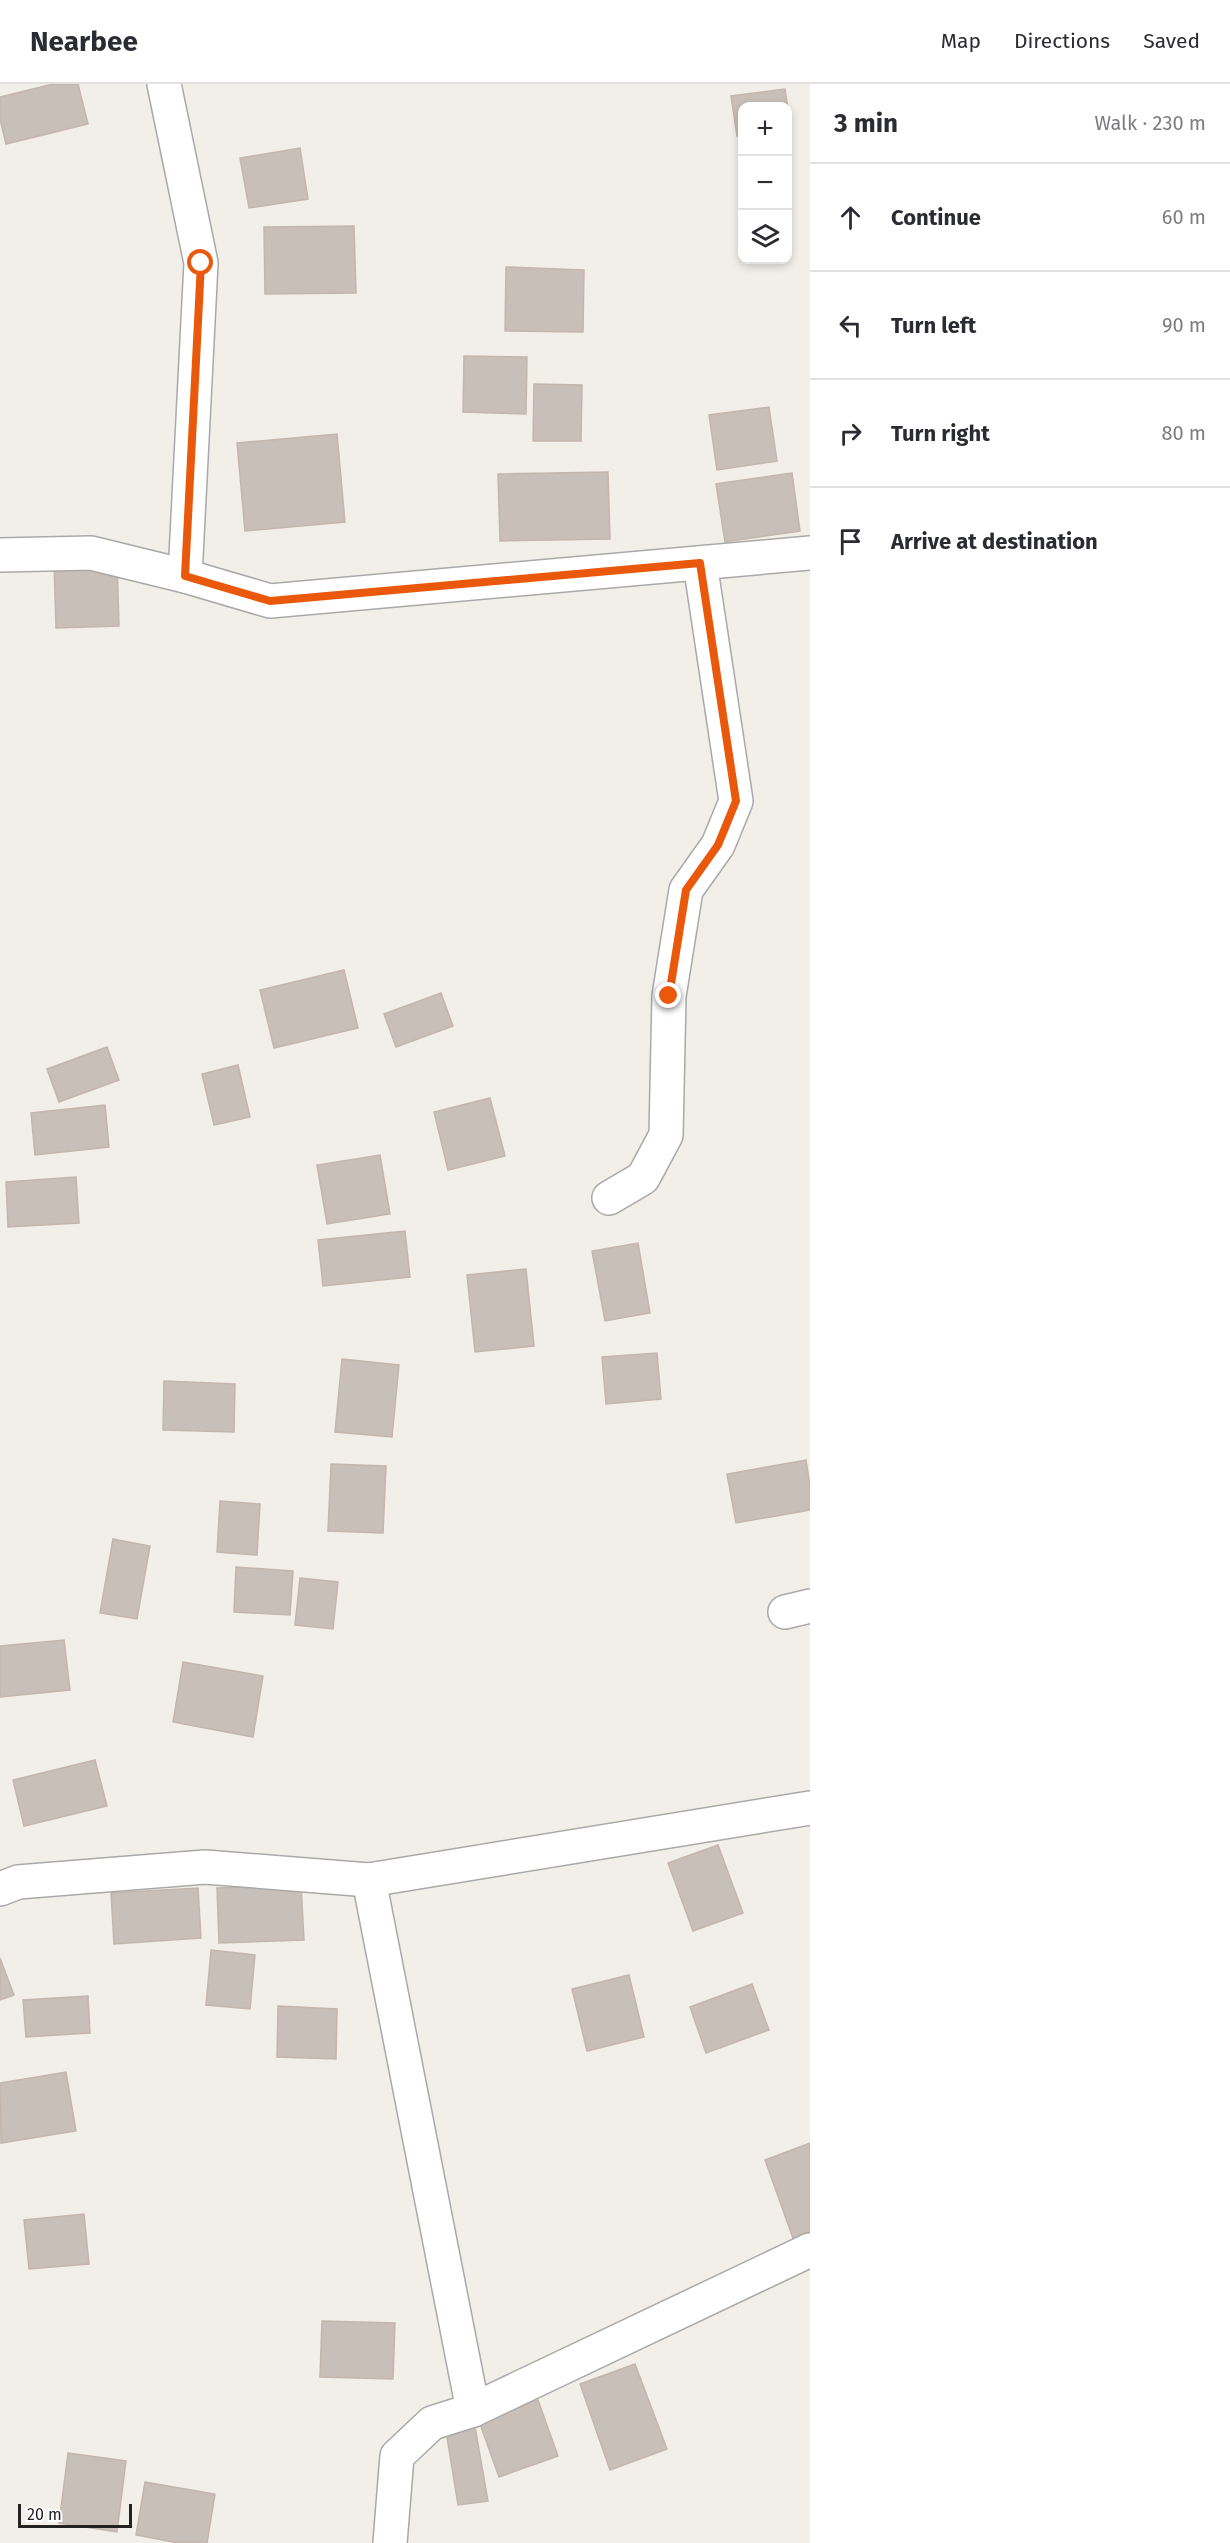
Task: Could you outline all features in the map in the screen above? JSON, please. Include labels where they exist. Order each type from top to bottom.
[{"type":"street","points":[[164,84],[201,263],[185,576]]},
{"type":"street","points":[[0,555],[91,553],[185,576],[270,601],[810,553]]},
{"type":"street","points":[[609,1198],[643,1178],[666,1135],[669,996],[686,890],[718,845],[736,801],[700,563]]},
{"type":"street","points":[[0,1889],[18,1882],[205,1867],[369,1880],[810,1808]]},
{"type":"street","points":[[369,1880],[473,2410]]},
{"type":"street","points":[[390,2543],[397,2456],[432,2422],[473,2410],[810,2250]]},
{"type":"building","points":[[53,84],[78,84],[88,124],[6,144],[0,119],[0,97]]},
{"type":"building","points":[[785,89],[787,102],[738,102],[737,136],[731,96]]},
{"type":"building","points":[[300,148],[308,199],[249,208],[240,158]]},
{"type":"building","points":[[354,226],[356,293],[265,294],[264,227]]},
{"type":"building","points":[[506,267],[584,270],[583,332],[505,331]]},
{"type":"building","points":[[464,356],[527,357],[526,414],[463,412]]},
{"type":"building","points":[[534,384],[582,385],[581,441],[533,441]]},
{"type":"building","points":[[769,407],[777,461],[717,470],[709,415]]},
{"type":"building","points":[[337,434],[345,522],[245,531],[237,443]]},
{"type":"building","points":[[608,472],[610,539],[500,541],[498,474]]},
{"type":"building","points":[[792,473],[800,531],[725,542],[716,484]]},
{"type":"building","points":[[117,561],[119,626],[56,628],[54,563]]},
{"type":"building","points":[[344,970],[358,1028],[274,1048],[260,990]]},
{"type":"building","points":[[441,993],[453,1026],[396,1047],[384,1014]]},
{"type":"building","points":[[107,1047],[119,1080],[59,1102],[47,1069]]},
{"type":"building","points":[[238,1065],[250,1117],[214,1125],[202,1074]]},
{"type":"building","points":[[490,1098],[505,1156],[448,1170],[434,1112]]},
{"type":"building","points":[[105,1105],[109,1147],[35,1155],[31,1113]]},
{"type":"building","points":[[380,1155],[390,1214],[327,1224],[317,1165]]},
{"type":"building","points":[[76,1177],[79,1223],[8,1227],[6,1182]]},
{"type":"building","points":[[405,1231],[410,1277],[323,1286],[318,1240]]},
{"type":"building","points":[[638,1243],[650,1313],[605,1321],[592,1251]]},
{"type":"building","points":[[526,1269],[534,1346],[475,1352],[467,1275]]},
{"type":"building","points":[[657,1353],[661,1399],[606,1404],[602,1357]]},
{"type":"building","points":[[342,1359],[399,1365],[392,1437],[335,1432]]},
{"type":"building","points":[[164,1381],[235,1384],[234,1432],[163,1430]]},
{"type":"building","points":[[806,1460],[810,1486],[810,1510],[736,1523],[727,1474]]},
{"type":"building","points":[[331,1464],[386,1466],[383,1533],[328,1531]]},
{"type":"building","points":[[220,1501],[260,1504],[257,1555],[217,1552]]},
{"type":"building","points":[[113,1539],[150,1546],[137,1619],[100,1613]]},
{"type":"building","points":[[236,1567],[293,1571],[290,1615],[234,1612]]},
{"type":"building","points":[[300,1578],[338,1582],[333,1629],[295,1625]]},
{"type":"building","points":[[64,1640],[70,1690],[0,1697],[0,1646]]},
{"type":"building","points":[[183,1662],[263,1676],[253,1737],[173,1722]]},
{"type":"building","points":[[95,1760],[107,1806],[24,1826],[13,1780]]},
{"type":"building","points":[[718,1845],[743,1913],[693,1931],[668,1863]]},
{"type":"building","points":[[301,1885],[304,1940],[219,1943],[217,1888]]},
{"type":"building","points":[[198,1888],[201,1938],[114,1944],[111,1893]]},
{"type":"building","points":[[211,1950],[255,1955],[250,2009],[206,2005]]},
{"type":"building","points":[[0,1958],[14,1995],[0,2000]]},
{"type":"building","points":[[629,1975],[644,2037],[587,2051],[572,1989]]},
{"type":"building","points":[[752,1984],[769,2030],[706,2053],[690,2007]]},
{"type":"building","points":[[88,1996],[90,2033],[26,2037],[23,2000]]},
{"type":"building","points":[[278,2006],[337,2009],[336,2059],[277,2057]]},
{"type":"building","points":[[66,2072],[76,2131],[1,2143],[0,2083]]},
{"type":"building","points":[[810,2143],[810,2235],[794,2241],[765,2160]]},
{"type":"building","points":[[84,2214],[89,2264],[29,2269],[24,2220]]},
{"type":"building","points":[[322,2321],[395,2323],[393,2379],[320,2377]]},
{"type":"building","points":[[635,2364],[667,2449],[610,2470],[580,2384]]},
{"type":"building","points":[[538,2400],[558,2456],[499,2477],[479,2421]]},
{"type":"building","points":[[474,2421],[488,2501],[458,2505],[445,2425]]},
{"type":"building","points":[[68,2453],[126,2461],[117,2532],[59,2523]]},
{"type":"building","points":[[145,2482],[215,2494],[207,2543],[178,2543],[136,2535]]},
{"type":"route","points":[[201,263],[185,576],[270,601],[700,563],[736,801],[718,845],[686,890],[669,996]]}]
